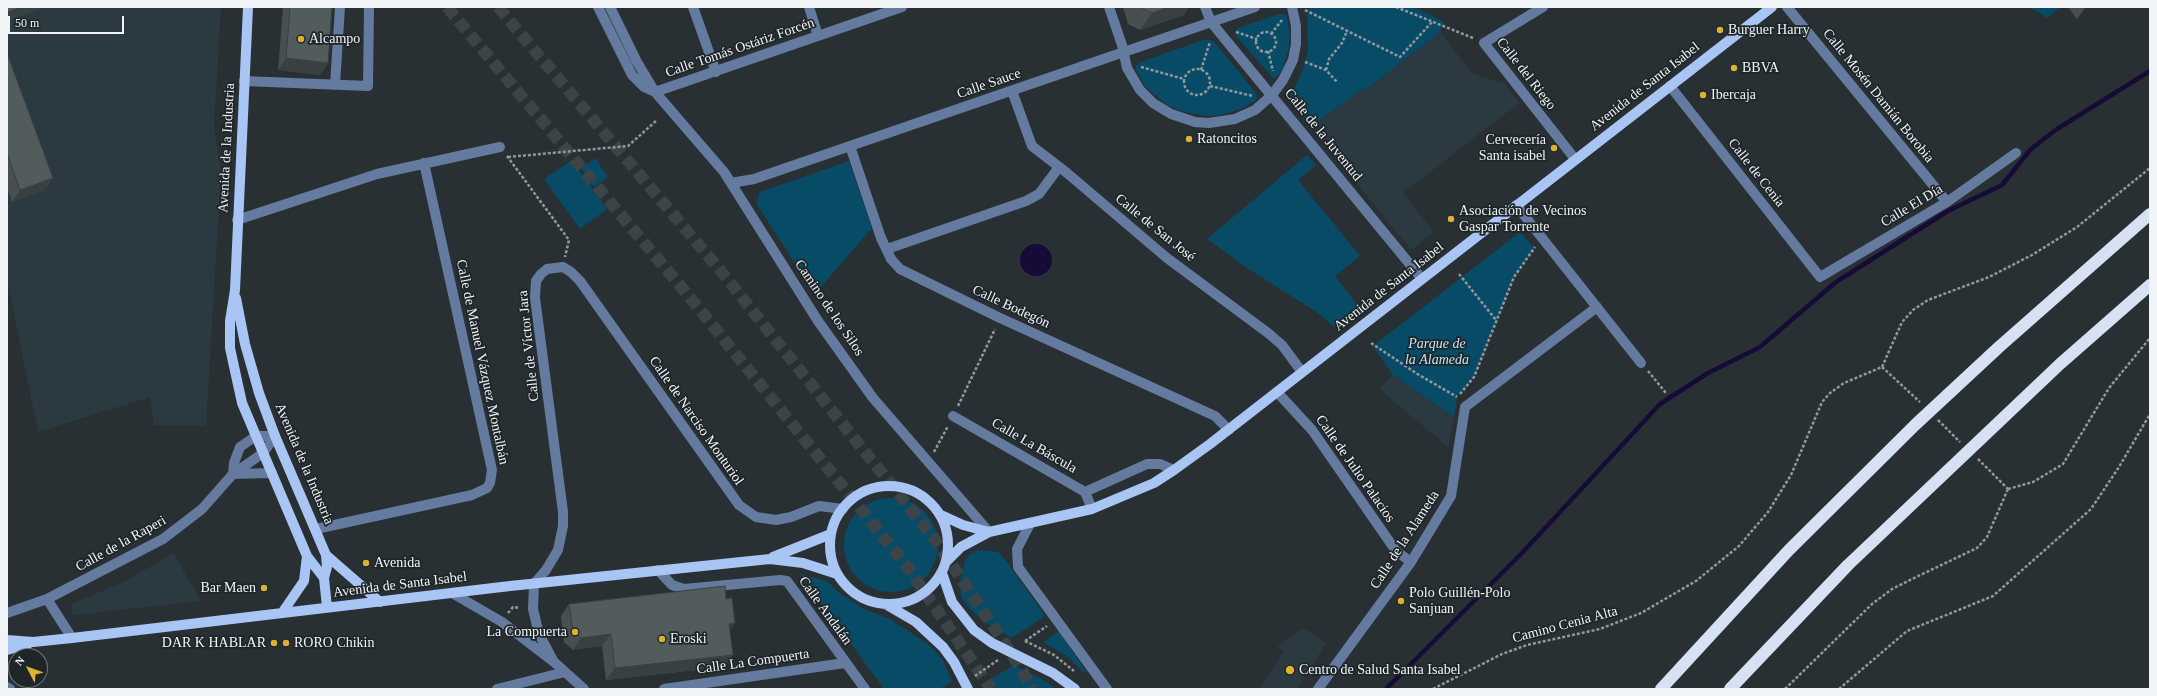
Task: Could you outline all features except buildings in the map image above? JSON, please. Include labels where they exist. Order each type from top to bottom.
[{"type":"highway","points":[[1661,689],[1789,550],[1861,478],[1979,365],[2150,214]]},
{"type":"highway","points":[[1730,689],[1848,565],[2060,364],[2150,285]]},
{"type":"main road","name":"Avenida de la Industria","points":[[248,7],[235,290],[230,322],[230,348],[242,403],[307,556],[324,578]]},
{"type":"main road","name":"Avenida de Santa Isabel","points":[[947,561],[961,547],[989,532],[1092,509],[1154,483],[1174,470],[1229,430],[1772,7]]},
{"type":"main road","name":"Avenida de la Industria","points":[[235,290],[249,363],[275,436],[326,555],[327,567],[324,578],[327,607]]},
{"type":"main road","points":[[887,605],[909,602],[919,597],[936,583],[947,561],[948,537],[941,515],[926,498],[916,492],[894,486],[871,489],[855,497],[843,509],[831,534],[831,559],[837,574],[853,593],[863,599],[887,605],[916,622],[943,647],[954,662],[968,689]]},
{"type":"main road","name":"Avenida de Santa Isabel","points":[[941,515],[963,525],[989,532]]},
{"type":"main road","name":"Avenida de Santa Isabel","points":[[770,559],[831,534]]},
{"type":"main road","name":"Avenida de la Industria","points":[[326,555],[380,602]]},
{"type":"main road","name":"Avenida de la Industria","points":[[282,613],[304,581],[307,556]]},
{"type":"main road","name":"Avenida de Santa Isabel","points":[[7,640],[33,642],[72,638],[327,607],[770,559],[803,563],[837,574]]},
{"type":"main road","points":[[942,573],[952,602],[974,630],[992,643],[1053,672],[1075,689]]},
{"type":"main road","name":"Avenida de Santa Isabel","points":[[7,650],[33,642]]},
{"type":"street","points":[[336,85],[340,7]]},
{"type":"street","points":[[244,81],[368,86],[369,7]]},
{"type":"street","name":"Camino de los Silos","points":[[598,7],[632,75],[644,87],[656,92]]},
{"type":"street","name":"Camino de los Silos","points":[[610,7],[638,62],[656,92],[731,183],[818,321],[873,398],[989,532]]},
{"type":"street","points":[[693,7],[716,72]]},
{"type":"street","points":[[809,7],[818,36]]},
{"type":"street","name":"Calle Tomás Ostáriz Forcén","points":[[656,92],[902,7]]},
{"type":"street","points":[[1109,7],[1129,72],[1140,90],[1153,103],[1183,119],[1209,123],[1234,119],[1255,110],[1272,95],[1288,74],[1293,60],[1296,30],[1293,11]]},
{"type":"street","name":"Calle de la Juventud","points":[[1205,7],[1211,22],[1422,279]]},
{"type":"street","name":"Calle Sauce","points":[[731,183],[754,179],[1255,7]]},
{"type":"street","points":[[1484,43],[1543,7]]},
{"type":"street","name":"Calle Mosén Damián Borobia","points":[[1788,7],[1947,202]]},
{"type":"street","name":"Calle del Riego","points":[[1484,43],[1575,159]]},
{"type":"street","name":"Calle de Cenia","points":[[1670,86],[1820,277]]},
{"type":"street","name":"Calle de San José","points":[[1012,91],[1030,143],[1167,258],[1268,333],[1282,345],[1302,372]]},
{"type":"street","name":"Calle Bodegón","points":[[850,146],[887,249],[894,264],[902,271],[1000,318],[1215,416],[1229,430]]},
{"type":"street","points":[[238,220],[377,174],[500,147]]},
{"type":"street","name":"Calle El Día","points":[[1820,277],[1947,202],[2016,153]]},
{"type":"street","name":"Calle de Manuel Vázquez Montalbán","points":[[316,530],[472,495],[487,488],[490,483],[492,470],[424,163]]},
{"type":"street","points":[[887,249],[1026,201],[1039,194],[1059,167]]},
{"type":"street","points":[[1516,205],[1641,363]]},
{"type":"street","name":"Calle de Víctor Jara","points":[[534,584],[552,561],[558,550],[563,526],[563,512],[535,288],[541,274],[555,267],[563,267]]},
{"type":"street","name":"Calle de Narciso Monturiol","points":[[563,267],[571,272],[580,281],[739,505],[756,517],[776,520],[791,517],[819,506],[843,509]]},
{"type":"street","points":[[1465,407],[1597,307]]},
{"type":"street","name":"Calle de Julio Palacios","points":[[1277,392],[1312,430],[1396,551],[1411,562]]},
{"type":"street","name":"Calle de la Alameda","points":[[1318,689],[1411,562],[1451,496],[1465,407]]},
{"type":"street","name":"Calle La Báscula","points":[[953,416],[1085,492],[1092,509]]},
{"type":"street","points":[[272,473],[233,474],[237,453],[248,441],[256,436],[275,436]]},
{"type":"street","name":"Calle de la Raperi","points":[[7,613],[47,599],[163,539],[202,509],[233,474],[263,453],[275,436]]},
{"type":"street","points":[[1085,492],[1147,464],[1160,464],[1174,470]]},
{"type":"street","points":[[1030,524],[1017,549],[1018,567],[1107,689]]},
{"type":"street","name":"Calle Andalán","points":[[658,570],[672,585],[684,589],[780,580],[787,582],[865,689]]},
{"type":"street","points":[[534,584],[533,608],[535,623],[539,634],[554,662]]},
{"type":"street","points":[[452,593],[502,622],[554,662],[584,689]]},
{"type":"street","points":[[47,599],[72,638]]},
{"type":"street","name":"Calle La Compuerta","points":[[664,689],[846,663]]},
{"type":"street","points":[[497,689],[565,672]]},
{"type":"path","name":"Calle del Riego","points":[[1396,7],[1484,43]]},
{"type":"path","points":[[1271,34],[1293,11],[1305,10],[1400,57],[1432,22]]},
{"type":"path","points":[[1233,31],[1257,39]]},
{"type":"path","points":[[1326,70],[1329,59],[1342,43],[1348,31]]},
{"type":"path","points":[[1257,39],[1262,33],[1271,34]]},
{"type":"path","points":[[1257,39],[1259,49],[1268,51],[1273,48],[1276,42],[1271,34]]},
{"type":"path","points":[[1201,70],[1212,38]]},
{"type":"path","points":[[1268,51],[1275,78]]},
{"type":"path","points":[[1303,61],[1326,70],[1337,82]]},
{"type":"path","points":[[1136,66],[1184,79]]},
{"type":"path","points":[[1201,70],[1209,76],[1210,86],[1204,93],[1196,95],[1186,88],[1184,79],[1191,71],[1201,70]]},
{"type":"path","points":[[1210,86],[1257,97]]},
{"type":"path","points":[[508,157],[628,146],[657,120]]},
{"type":"path","points":[[500,147],[569,240],[563,267]]},
{"type":"path","points":[[1924,406],[1882,367],[1902,322],[1912,310],[1928,300],[1988,277],[2032,254],[2077,227],[2150,168]]},
{"type":"path","points":[[1457,397],[1474,377],[1514,278],[1536,246]]},
{"type":"path","points":[[1459,274],[1496,320]]},
{"type":"path","points":[[927,461],[940,443],[1000,318]]},
{"type":"path","points":[[2008,489],[2033,482],[2063,464],[2109,388],[2150,338]]},
{"type":"path","points":[[1371,343],[1419,375],[1457,397],[1465,407]]},
{"type":"path","points":[[1641,363],[1666,393]]},
{"type":"path","name":"Camino Cenia Alta","points":[[1433,689],[1502,654],[1527,645],[1600,629],[1642,613],[1696,582],[1739,546],[1768,512],[1791,475],[1822,402],[1830,393],[1844,383],[1882,367]]},
{"type":"path","points":[[1839,689],[1907,631],[1993,596],[2091,509],[2119,467],[2150,414]]},
{"type":"path","points":[[1934,416],[1961,443]]},
{"type":"path","points":[[1977,458],[2008,489]]},
{"type":"path","points":[[1785,689],[1872,604],[1892,589],[1976,548],[1987,536],[2008,489]]},
{"type":"path","points":[[504,618],[513,607],[523,608]]},
{"type":"path","points":[[1021,643],[1050,624]]},
{"type":"path","points":[[975,676],[1002,657]]},
{"type":"shaded area","points":[[7,7],[221,7],[214,128],[221,172],[206,426],[154,425],[150,397],[38,432],[7,279]]},
{"type":"shaded area","points":[[1440,32],[1473,74],[1504,83],[1519,103],[1403,193],[1434,232],[1411,250],[1310,127],[1365,87],[1367,89]]},
{"type":"shaded area","points":[[1036,244],[1047,249],[1052,260],[1047,271],[1036,276],[1025,271],[1020,260],[1025,249]]},
{"type":"shaded area","points":[[1393,375],[1454,417],[1448,447],[1379,389]]},
{"type":"shaded area","points":[[173,553],[201,601],[73,615],[71,604],[126,581]]},
{"type":"shaded area","name":"Centro de Salud Santa Isabel","points":[[1303,628],[1326,643],[1297,689],[1259,689],[1284,651],[1277,647]]},
{"type":"green space","points":[[1310,7],[1414,7],[1444,22],[1440,32],[1367,89],[1365,87],[1310,127],[1289,99],[1303,69],[1308,50],[1307,16]]},
{"type":"green space","points":[[2030,7],[2060,7],[2047,18]]},
{"type":"green space","points":[[1284,14],[1287,17],[1290,33],[1289,47],[1283,68],[1277,77],[1273,78],[1236,36],[1235,32],[1238,28]]},
{"type":"green space","points":[[1203,40],[1211,40],[1216,44],[1256,93],[1257,97],[1255,101],[1241,109],[1221,115],[1209,116],[1188,113],[1169,106],[1145,86],[1136,70],[1136,66],[1140,62]]},
{"type":"green space","points":[[1307,155],[1316,165],[1298,180],[1360,256],[1335,276],[1359,307],[1334,327],[1318,313],[1247,268],[1207,239]]},
{"type":"green space","points":[[595,158],[608,177],[594,187],[581,168]]},
{"type":"green space","points":[[572,160],[607,209],[580,229],[544,179]]},
{"type":"green space","points":[[849,161],[872,228],[821,287],[813,291],[756,203],[760,192]]},
{"type":"green space","name":"Parque de la Alameda","points":[[1520,232],[1534,248],[1514,277],[1474,377],[1457,397],[1454,417],[1393,375],[1373,346]]},
{"type":"green space","points":[[891,498],[909,501],[924,512],[935,527],[938,545],[935,563],[924,578],[909,589],[891,592],[873,589],[858,578],[847,563],[844,545],[847,527],[858,512],[873,501]]},
{"type":"green space","points":[[978,550],[998,552],[1008,563],[1045,616],[1012,638],[983,621],[962,599],[959,585],[965,561],[970,554]]},
{"type":"green space","points":[[800,574],[827,581],[838,592],[862,608],[888,618],[928,644],[943,660],[952,681],[940,689],[884,689]]},
{"type":"green space","points":[[1059,631],[1086,672],[1084,673],[1070,659],[1044,642]]},
{"type":"green space","points":[[1014,665],[1040,678],[1056,689],[986,689],[983,684]]},
{"type":"waterway","points":[[1386,689],[1522,553],[1660,404],[1708,373],[1760,347],[1836,282],[1948,211],[2002,185],[2031,149],[2057,129],[2150,71]]},
{"type":"tunnel","points":[[447,7],[697,306],[906,565],[991,689]]},
{"type":"tunnel","points":[[498,7],[720,270],[936,541],[1021,668],[1032,689]]},
{"type":"place","name":"Burguer Harry","points":[[1720,30]]},
{"type":"place","name":"Alcampo","points":[[301,39]]},
{"type":"place","name":"BBVA","points":[[1734,68]]},
{"type":"place","name":"Ibercaja","points":[[1703,95]]},
{"type":"place","name":"Ratoncitos","points":[[1189,139]]},
{"type":"place","name":"Cervecería Santa isabel","points":[[1554,148]]},
{"type":"place","name":"Asociación de Vecinos Gaspar Torrente","points":[[1451,219]]},
{"type":"place","name":"Avenida","points":[[366,563]]},
{"type":"place","name":"Bar Maen","points":[[264,588]]},
{"type":"place","name":"Polo Guillén-Polo Sanjuan","points":[[1401,601]]},
{"type":"place","name":"La Compuerta","points":[[575,632]]},
{"type":"place","name":"Eroski","points":[[662,639]]},
{"type":"place","name":"DAR K HABLAR","points":[[274,643]]},
{"type":"place","name":"RORO Chikin","points":[[286,643]]},
{"type":"place","name":"Centro de Salud Santa Isabel","points":[[1290,670]]}]
